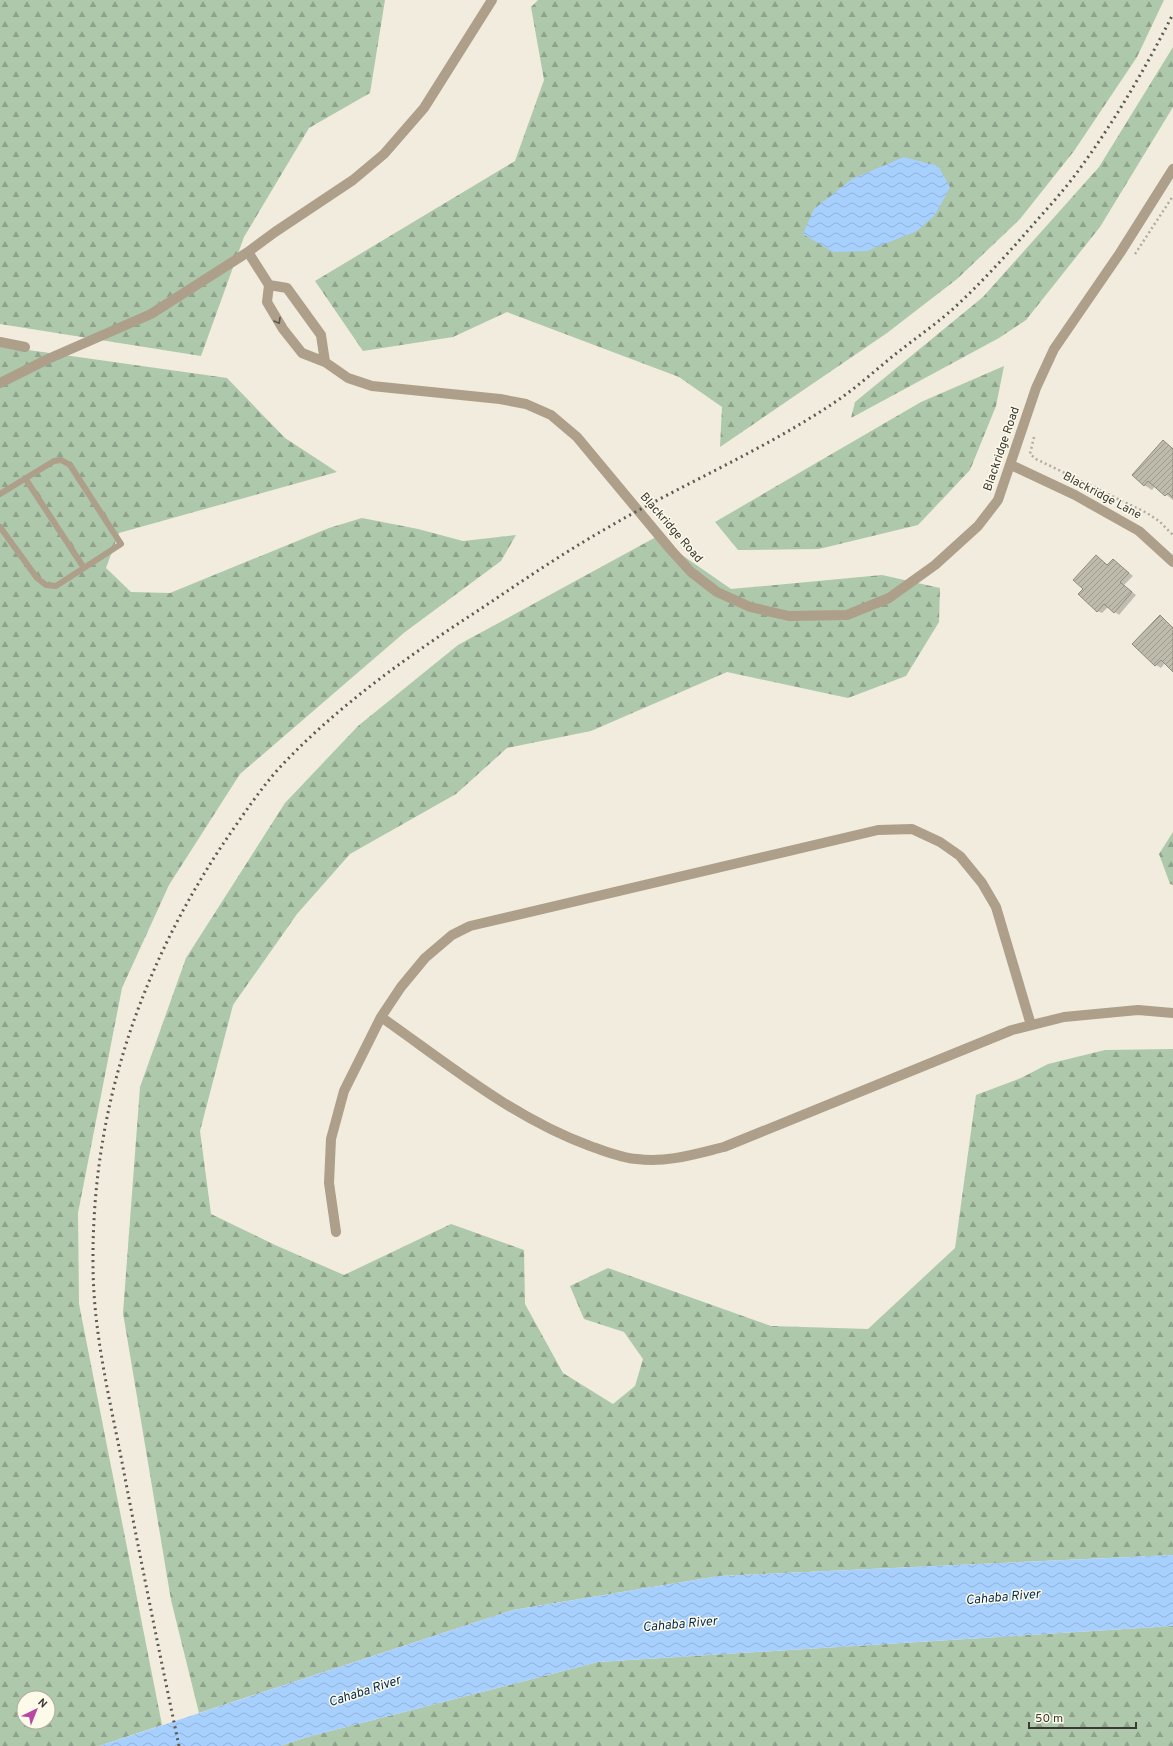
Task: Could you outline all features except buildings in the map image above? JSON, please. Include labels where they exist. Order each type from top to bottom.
[{"type":"street","points":[[0,383],[48,359],[151,314],[248,252],[275,232],[353,180],[384,154],[424,108],[492,0]]},
{"type":"street","name":"Blackridge Road","points":[[269,285],[267,302],[283,329],[302,353],[325,362],[348,378],[372,386],[500,399],[526,404],[551,415],[577,437],[691,572],[717,592],[750,607],[789,616],[848,615],[889,598],[935,565],[978,526],[998,500],[1011,466],[1036,388],[1054,349],[1120,253],[1173,169]]},
{"type":"street","points":[[248,252],[269,285],[287,288],[306,313],[321,335],[325,362]]},
{"type":"street","points":[[0,342],[25,346]]},
{"type":"street","name":"Blackridge Lane","points":[[1011,466],[1075,495],[1139,531],[1173,562]]},
{"type":"street","points":[[336,1232],[329,1182],[331,1139],[344,1091],[381,1017],[401,987],[425,958],[452,935],[470,926],[878,830],[912,829],[940,842],[960,856],[982,883],[996,907],[1031,1025]]},
{"type":"street","points":[[381,1017],[508,1106],[562,1136],[605,1151],[637,1159],[675,1159],[724,1147],[1012,1030],[1064,1017],[1138,1010],[1173,1013]]},
{"type":"lane","points":[[0,494],[54,460],[61,460],[70,465],[121,544],[56,586],[46,585],[36,578],[0,528]]},
{"type":"lane","points":[[25,478],[84,568]]},
{"type":"path","points":[[1131,260],[1173,196]]},
{"type":"path","points":[[1034,435],[1030,454],[1147,513],[1173,535]]},
{"type":"green space","points":[[0,0],[385,0],[370,93],[309,128],[244,237],[201,356],[0,324]]},
{"type":"green space","points":[[538,0],[1164,0],[1137,57],[1074,151],[1020,219],[957,279],[887,333],[720,447],[722,407],[679,377],[507,312],[453,337],[363,351],[315,281],[515,161],[544,80],[531,7]]},
{"type":"green space","points":[[1173,47],[1173,107],[1100,227],[1026,320],[999,338],[851,418],[855,402],[983,297],[1099,167]]},
{"type":"green space","points":[[0,346],[227,378],[285,438],[337,472],[119,533],[106,568],[131,592],[170,593],[329,528],[362,518],[418,529],[463,541],[516,535],[501,561],[405,632],[240,774],[169,885],[122,988],[78,1213],[79,1304],[162,1725],[99,1746],[0,1746]]},
{"type":"green space","points":[[1004,366],[996,406],[970,470],[918,525],[819,549],[738,550],[715,522],[921,402]]},
{"type":"green space","points":[[656,537],[731,589],[882,575],[940,588],[939,622],[906,676],[848,698],[727,672],[591,731],[507,748],[456,794],[350,854],[297,914],[233,1005],[200,1131],[211,1214],[275,1245],[344,1275],[451,1224],[524,1250],[525,1304],[563,1373],[613,1404],[635,1386],[643,1359],[624,1332],[584,1319],[570,1286],[608,1268],[771,1326],[868,1329],[955,1248],[976,1095],[1021,1078],[1048,1064],[1105,1050],[1173,1049],[1173,1555],[719,1576],[513,1610],[199,1713],[171,1600],[123,1313],[140,1087],[186,958],[285,803],[358,726],[458,645]]},
{"type":"green space","points":[[1173,832],[1173,885],[1170,884],[1159,854]]},
{"type":"green space","points":[[1173,1626],[1173,1746],[280,1746],[307,1737],[598,1662]]},
{"type":"water","points":[[904,157],[938,166],[950,187],[935,215],[917,231],[867,251],[833,252],[803,234],[814,209],[852,179]]},
{"type":"water","name":"Cahaba River","points":[[1173,1555],[1173,1626],[598,1662],[307,1737],[280,1746],[99,1746],[513,1610],[719,1576]]},
{"type":"railway","points":[[179,1746],[107,1388],[96,1314],[93,1263],[95,1206],[101,1151],[112,1097],[126,1044],[145,992],[167,942],[193,892],[223,844],[267,782],[283,764],[329,720],[380,679],[432,641],[530,576],[607,528],[784,434],[841,398],[954,308],[1007,254],[1074,176],[1094,149],[1130,92],[1173,14]]}]
